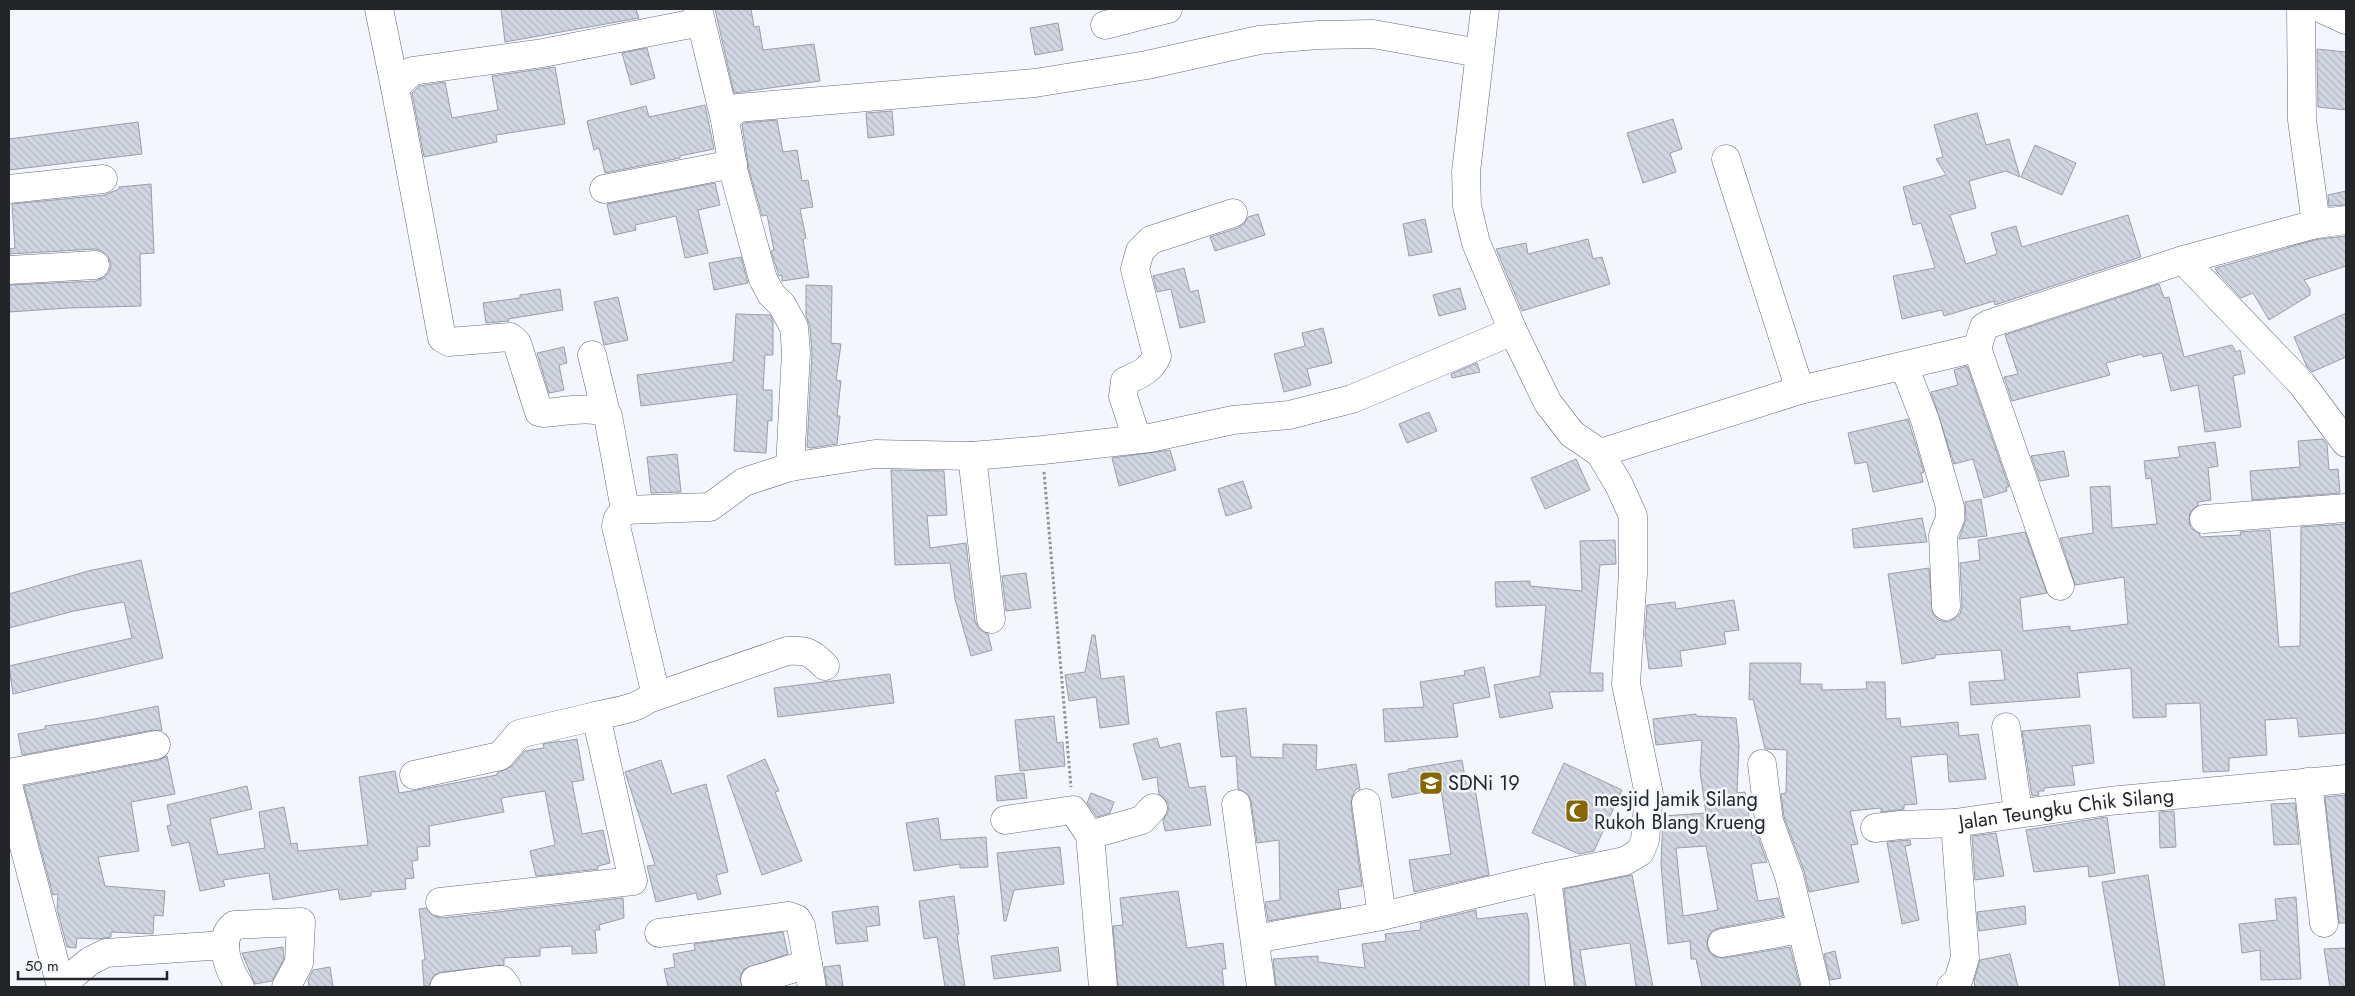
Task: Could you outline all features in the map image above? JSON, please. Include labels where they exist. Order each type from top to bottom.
[{"type":"street","points":[[379,9],[396,87],[442,338],[449,342],[510,337],[517,343],[539,412],[594,409],[606,413]]},
{"type":"street","points":[[1105,25],[1168,9]]},
{"type":"street","points":[[1255,940],[1382,916],[1547,877],[1625,861],[1640,852],[1645,840],[1649,794],[1626,684],[1633,574],[1633,516],[1619,484],[1600,453],[1572,434],[1548,403],[1513,331],[1476,243],[1467,206],[1466,172],[1479,53],[1486,9]]},
{"type":"street","points":[[2302,9],[2302,120],[2316,224]]},
{"type":"street","points":[[2322,9],[2346,20]]},
{"type":"street","points":[[396,87],[412,71],[543,53],[699,15],[725,120],[733,164],[763,278],[771,294],[782,305],[794,327],[796,352],[790,466]]},
{"type":"street","points":[[725,120],[737,108],[1035,83],[1147,65],[1259,40],[1318,35],[1373,34],[1479,53]]},
{"type":"street","points":[[1726,159],[1800,390]]},
{"type":"street","points":[[604,189],[733,164]]},
{"type":"street","points":[[9,189],[103,179]]},
{"type":"street","points":[[1137,439],[1124,396],[1125,381],[1153,366],[1156,356],[1135,269],[1140,251],[1151,240],[1233,213]]},
{"type":"street","points":[[2060,586],[1977,348],[1984,327],[2183,260],[2316,224],[2346,220]]},
{"type":"street","points":[[2183,260],[2302,384],[2346,443]]},
{"type":"street","points":[[9,270],[96,265]]},
{"type":"street","points":[[624,510],[710,507],[744,482],[790,466],[875,454],[972,456],[1043,450],[1137,439],[1233,420],[1289,415],[1352,399],[1513,331]]},
{"type":"street","points":[[1600,453],[1800,390],[1977,348]]},
{"type":"street","points":[[592,355],[608,416],[624,510],[618,518],[616,526],[654,685],[655,691],[651,698]]},
{"type":"street","points":[[1904,366],[1925,420],[1950,508],[1950,519],[1944,535],[1946,606]]},
{"type":"street","points":[[972,456],[991,619]]},
{"type":"street","points":[[2204,519],[2346,508]]},
{"type":"street","points":[[414,775],[500,756],[518,734],[642,703],[651,698],[787,651],[800,650],[813,653],[825,666]]},
{"type":"street","points":[[440,902],[633,881],[596,716]]},
{"type":"street","points":[[2006,727],[2018,812]]},
{"type":"street","points":[[9,773],[156,746]]},
{"type":"street","points":[[1762,764],[1769,821],[1790,876],[1816,987]]},
{"type":"street","name":"Jalan Teungku Chik Silang","points":[[1951,987],[1958,981],[1965,958],[1955,823],[2018,812],[2109,801],[2346,779]]},
{"type":"street","points":[[2308,782],[2324,922]]},
{"type":"street","points":[[9,789],[61,986],[90,961],[106,953],[125,950],[225,944]]},
{"type":"street","points":[[1366,803],[1382,916]]},
{"type":"street","points":[[1236,804],[1261,987]]},
{"type":"street","points":[[1090,835],[1142,820],[1153,808]]},
{"type":"street","points":[[1005,820],[1072,810],[1090,835],[1103,987]]},
{"type":"street","points":[[1875,828],[1955,823]]},
{"type":"street","points":[[1547,877],[1560,987]]},
{"type":"street","points":[[659,934],[789,916],[797,920],[801,926],[810,976],[755,980]]},
{"type":"street","points":[[240,987],[228,964],[225,944],[226,933],[234,925],[301,922],[299,963],[286,987]]},
{"type":"street","points":[[1722,943],[1801,929]]},
{"type":"street","points":[[444,987],[502,980],[507,987]]},
{"type":"path","points":[[1043,450],[1072,810]]},
{"type":"building","points":[[501,9],[636,9],[639,18],[505,42]]},
{"type":"building","points":[[715,9],[751,9],[754,27],[759,26],[763,50],[814,44],[820,81],[734,93]]},
{"type":"building","points":[[1058,23],[1063,50],[1035,55],[1030,28]]},
{"type":"building","points":[[647,48],[655,78],[631,85],[622,53]]},
{"type":"building","points":[[2317,49],[2346,52],[2346,110],[2318,107]]},
{"type":"building","points":[[555,67],[565,124],[496,135],[497,142],[424,157],[412,93],[419,86],[445,82],[452,118],[498,110],[492,76]]},
{"type":"building","points":[[705,105],[714,149],[605,173],[599,148],[594,150],[587,121],[646,106],[649,117]]},
{"type":"building","points":[[892,111],[894,135],[868,138],[866,113]]},
{"type":"building","points":[[1977,113],[1986,145],[2009,139],[2020,177],[2006,171],[1969,181],[1976,208],[1950,215],[1966,264],[1997,254],[1991,233],[2016,226],[2022,247],[2128,215],[2141,257],[1995,305],[1994,301],[1944,316],[1942,310],[1902,319],[1893,276],[1935,268],[1921,223],[1913,225],[1903,187],[1946,175],[1936,159],[1943,157],[1934,125]]},
{"type":"building","points":[[1673,119],[1682,149],[1670,153],[1676,172],[1643,183],[1627,133]]},
{"type":"building","points":[[777,120],[783,152],[797,150],[802,181],[808,180],[813,207],[800,209],[806,238],[803,239],[809,277],[782,281],[782,275],[779,276],[771,251],[774,250],[767,215],[762,216],[749,170],[742,125],[744,123]]},
{"type":"building","points":[[138,122],[142,154],[9,170],[9,139]]},
{"type":"building","points":[[2035,145],[2076,163],[2062,195],[2021,177]]},
{"type":"building","points":[[715,183],[720,205],[698,210],[708,253],[685,258],[676,216],[635,225],[636,230],[614,235],[607,204]]},
{"type":"building","points":[[151,184],[154,253],[140,254],[141,306],[9,312],[9,285],[96,281],[104,278],[109,272],[111,265],[108,256],[102,251],[95,249],[9,254],[9,249],[15,248],[12,204],[105,195],[119,189],[119,187]]},
{"type":"building","points":[[2346,191],[2346,205],[2329,206],[2328,195]]},
{"type":"building","points":[[1258,214],[1265,235],[1215,251],[1210,237],[1238,228],[1244,224],[1248,217]]},
{"type":"building","points":[[1425,219],[1432,252],[1409,256],[1403,224]]},
{"type":"building","points":[[2346,236],[2346,266],[2304,280],[2310,289],[2310,295],[2269,320],[2253,293],[2241,298],[2215,268],[2319,239]]},
{"type":"building","points":[[1588,239],[1593,259],[1602,257],[1610,284],[1522,311],[1496,249],[1526,243],[1528,254]]},
{"type":"building","points":[[741,257],[748,283],[714,290],[709,263]]},
{"type":"building","points":[[1184,268],[1190,292],[1198,290],[1205,322],[1180,328],[1171,289],[1157,292],[1153,276]]},
{"type":"building","points":[[2159,284],[2164,298],[2169,297],[2184,357],[2232,345],[2236,352],[2240,350],[2245,373],[2233,376],[2241,427],[2205,432],[2198,385],[2171,391],[2162,353],[2143,357],[2142,354],[2106,363],[2110,375],[2012,401],[2004,377],[2018,374],[2005,335]]},
{"type":"building","points":[[806,285],[832,286],[831,343],[841,344],[836,380],[841,381],[837,416],[840,416],[837,444],[811,448],[807,447],[812,353],[810,326],[806,316]]},
{"type":"building","points":[[1460,288],[1466,309],[1439,316],[1433,295]]},
{"type":"building","points":[[560,289],[563,310],[508,319],[509,321],[486,323],[483,303],[520,298],[520,295]]},
{"type":"building","points":[[618,297],[628,340],[604,345],[594,302]]},
{"type":"building","points":[[2346,313],[2346,357],[2312,372],[2307,367],[2294,337]]},
{"type":"building","points":[[736,314],[770,315],[773,321],[773,355],[765,355],[763,390],[772,390],[772,421],[768,420],[766,453],[734,451],[737,394],[641,406],[637,375],[733,362]]},
{"type":"building","points":[[1323,328],[1332,363],[1307,369],[1311,385],[1284,392],[1274,354],[1305,346],[1302,333]]},
{"type":"building","points":[[564,347],[567,363],[559,365],[564,390],[549,393],[537,353]]},
{"type":"building","points":[[1477,363],[1480,372],[1452,378],[1451,374]]},
{"type":"building","points":[[1967,366],[2009,487],[2006,487],[2007,491],[1984,498],[1973,459],[1954,464],[1931,392],[1958,385],[1954,370]]},
{"type":"building","points":[[1429,412],[1437,431],[1407,443],[1399,424]]},
{"type":"building","points":[[1908,419],[1924,472],[1921,473],[1923,482],[1873,492],[1867,462],[1855,464],[1848,433]]},
{"type":"building","points":[[2323,439],[2327,444],[2329,470],[2338,469],[2340,493],[2252,500],[2250,471],[2300,467],[2298,441]]},
{"type":"building","points":[[2215,442],[2218,466],[2208,468],[2211,500],[2198,502],[2198,505],[2190,512],[2189,521],[2191,528],[2200,534],[2200,537],[2241,535],[2240,532],[2270,530],[2279,647],[2300,646],[2301,527],[2346,524],[2346,733],[2299,737],[2297,718],[2265,720],[2267,755],[2229,758],[2229,771],[2203,772],[2200,703],[2166,704],[2166,717],[2133,718],[2131,668],[2077,673],[2080,697],[1971,705],[1969,682],[2005,680],[2001,650],[1935,655],[1935,658],[1902,664],[1888,574],[1929,568],[1933,614],[1938,620],[1947,622],[1960,614],[1962,606],[1960,563],[1980,560],[1978,540],[2025,532],[2047,593],[2020,598],[2023,631],[2070,626],[2070,631],[2128,624],[2124,577],[2075,585],[2060,538],[2093,533],[2090,487],[2110,486],[2112,528],[2157,524],[2151,478],[2146,479],[2144,461],[2180,457],[2178,447]]},
{"type":"building","points":[[1170,450],[1176,470],[1119,486],[1112,458]]},
{"type":"building","points":[[2064,451],[2069,476],[2040,481],[2031,456]]},
{"type":"building","points":[[677,454],[681,492],[651,493],[647,457]]},
{"type":"building","points":[[1576,459],[1590,490],[1545,509],[1531,478]]},
{"type":"building","points":[[891,470],[944,471],[947,515],[927,516],[930,548],[966,543],[975,621],[979,629],[988,634],[992,650],[971,656],[955,599],[950,563],[895,565]]},
{"type":"building","points":[[1243,481],[1252,508],[1226,516],[1218,489]]},
{"type":"building","points":[[1981,499],[1987,536],[1959,539],[1966,519],[1965,502]]},
{"type":"building","points":[[1922,518],[1927,542],[1854,548],[1852,529]]},
{"type":"building","points":[[1615,540],[1616,564],[1600,565],[1590,673],[1603,673],[1603,691],[1549,692],[1553,708],[1500,718],[1494,685],[1540,676],[1546,605],[1496,607],[1495,582],[1530,581],[1530,586],[1582,591],[1580,541]]},
{"type":"building","points":[[141,560],[163,658],[13,694],[9,666],[132,638],[124,602],[74,611],[9,628],[9,594],[88,571]]},
{"type":"building","points":[[1026,573],[1031,608],[1006,611],[1002,576]]},
{"type":"building","points":[[1734,600],[1739,630],[1724,632],[1726,644],[1680,651],[1682,666],[1649,669],[1645,634],[1647,605],[1675,602],[1676,609]]},
{"type":"building","points":[[1092,635],[1095,635],[1101,679],[1124,676],[1129,724],[1100,728],[1096,697],[1069,701],[1065,675],[1085,672]]},
{"type":"building","points":[[1750,663],[1801,663],[1800,684],[1822,684],[1822,690],[1867,689],[1866,682],[1885,682],[1886,719],[1900,718],[1901,727],[1958,722],[1959,736],[1978,734],[1986,779],[1949,782],[1947,754],[1911,757],[1917,804],[1904,805],[1904,809],[1881,812],[1881,808],[1850,811],[1858,844],[1851,845],[1859,882],[1809,892],[1804,871],[1784,817],[1781,794],[1786,793],[1787,750],[1765,749],[1753,699],[1749,700]]},
{"type":"building","points":[[1484,667],[1490,697],[1453,704],[1458,737],[1385,742],[1383,709],[1424,707],[1420,682],[1465,675],[1464,671]]},
{"type":"building","points":[[890,674],[894,703],[778,717],[774,688]]},
{"type":"building","points":[[158,706],[162,731],[153,730],[22,755],[18,734],[45,729],[45,726],[95,719]]},
{"type":"building","points":[[1246,708],[1251,757],[1283,758],[1283,744],[1317,745],[1316,770],[1356,764],[1360,789],[1356,789],[1351,805],[1362,886],[1338,890],[1341,908],[1268,921],[1265,902],[1280,900],[1279,840],[1257,843],[1251,801],[1248,794],[1238,789],[1236,756],[1221,757],[1216,712]]},
{"type":"building","points":[[1696,714],[1696,716],[1736,718],[1739,745],[1737,793],[1745,792],[1752,836],[1757,834],[1767,862],[1751,864],[1758,901],[1778,898],[1783,916],[1719,928],[1712,931],[1708,937],[1707,946],[1710,953],[1716,957],[1724,958],[1790,947],[1800,987],[1702,987],[1696,959],[1691,959],[1690,941],[1668,944],[1661,864],[1663,816],[1706,813],[1700,771],[1702,740],[1656,745],[1653,719]],"holes":[[[1706,846],[1718,910],[1683,916],[1676,848]]]},
{"type":"building","points":[[1054,716],[1057,743],[1063,742],[1065,766],[1020,771],[1015,720]]},
{"type":"building","points":[[2090,725],[2094,763],[2072,766],[2075,785],[2044,788],[2044,791],[2038,791],[2039,795],[2032,796],[2022,731]]},
{"type":"building","points":[[1157,738],[1160,748],[1180,743],[1189,788],[1205,786],[1211,825],[1165,831],[1163,820],[1168,812],[1168,803],[1159,794],[1157,777],[1143,780],[1133,744]]},
{"type":"building","points":[[577,739],[584,780],[572,782],[582,834],[603,830],[610,863],[598,866],[598,869],[536,876],[530,851],[555,845],[545,791],[501,798],[504,812],[429,826],[430,846],[417,847],[418,860],[412,861],[414,878],[405,879],[406,889],[371,892],[371,896],[340,900],[338,889],[273,900],[269,873],[223,880],[225,886],[200,891],[189,842],[172,846],[167,826],[171,825],[167,805],[247,786],[252,809],[210,819],[218,855],[265,848],[259,812],[284,807],[291,844],[297,843],[298,851],[368,845],[359,777],[395,771],[399,793],[417,790],[497,775],[497,773],[512,766],[525,751],[544,748],[543,744]]},
{"type":"building","points":[[167,756],[175,794],[131,802],[139,851],[98,857],[105,886],[165,891],[163,916],[154,915],[153,934],[111,932],[111,937],[98,939],[77,938],[76,948],[67,947],[57,909],[58,894],[53,895],[24,786],[159,760]]},
{"type":"building","points":[[765,759],[779,791],[775,792],[802,861],[762,875],[727,776]]},
{"type":"building","points":[[661,760],[672,794],[706,784],[728,872],[716,875],[721,894],[698,900],[696,893],[656,902],[647,866],[655,865],[625,772]]},
{"type":"building","points":[[1462,760],[1467,789],[1475,788],[1489,875],[1414,892],[1409,860],[1451,854],[1441,789],[1392,798],[1388,774]]},
{"type":"building","name":"mesjid Jamik Silang Rukoh Blang Krueng","points":[[1564,763],[1622,790],[1594,851],[1579,854],[1532,833]]},
{"type":"building","points":[[1024,773],[1027,798],[997,801],[995,776]]},
{"type":"building","points":[[1091,793],[1114,802],[1110,813],[1097,817],[1087,803]]},
{"type":"building","points":[[2345,795],[2346,923],[2339,923],[2325,797]]},
{"type":"building","points":[[2295,803],[2299,844],[2274,845],[2271,804]]},
{"type":"building","points":[[2174,811],[2176,847],[2160,848],[2159,812]]},
{"type":"building","points":[[2107,817],[2115,873],[2089,877],[2088,866],[2034,872],[2026,830]]},
{"type":"building","points":[[938,818],[941,840],[986,837],[988,867],[960,868],[960,864],[914,871],[906,823]]},
{"type":"building","points":[[1996,833],[2004,876],[1975,880],[1972,836]]},
{"type":"building","points":[[1910,840],[1911,845],[1905,846],[1919,920],[1902,924],[1887,842]]},
{"type":"building","points":[[1060,847],[1064,884],[1014,890],[1006,921],[1004,921],[997,853]]},
{"type":"building","points":[[1632,875],[1653,987],[1636,987],[1630,943],[1580,950],[1586,987],[1575,987],[1564,889]]},
{"type":"building","points":[[2148,875],[2165,987],[2120,987],[2102,882]]},
{"type":"building","points":[[1178,891],[1187,948],[1223,943],[1226,969],[1222,969],[1224,987],[1118,987],[1113,926],[1123,925],[1120,898]]},
{"type":"building","points":[[954,896],[959,934],[957,935],[965,987],[945,987],[937,937],[924,939],[919,901]]},
{"type":"building","points":[[2296,897],[2301,979],[2261,980],[2260,950],[2242,953],[2239,924],[2277,920],[2275,899]]},
{"type":"building","points":[[623,898],[624,918],[599,925],[600,930],[595,930],[597,953],[572,954],[572,946],[540,948],[540,956],[504,958],[504,965],[442,972],[434,975],[429,986],[424,986],[422,960],[425,960],[419,909],[426,908],[433,916],[442,918]]},
{"type":"building","points":[[878,906],[880,925],[866,927],[868,941],[836,944],[832,912]]},
{"type":"building","points":[[2025,906],[2026,924],[1979,931],[1977,912]]},
{"type":"building","points":[[1476,910],[1477,919],[1527,913],[1529,923],[1529,987],[1276,987],[1273,959],[1318,956],[1318,962],[1365,968],[1362,944],[1386,941],[1385,934],[1421,930],[1420,923]]},
{"type":"building","points":[[783,932],[788,954],[744,969],[740,977],[742,987],[668,987],[664,969],[675,967],[673,954],[695,950],[694,944]]},
{"type":"building","points":[[283,947],[284,959],[272,981],[255,984],[242,953]]},
{"type":"building","points":[[1058,947],[1061,971],[994,979],[991,956]]},
{"type":"building","points":[[2346,948],[2346,987],[2330,987],[2324,949]]},
{"type":"building","points":[[1835,951],[1841,978],[1830,980],[1824,954]]},
{"type":"building","points":[[2010,954],[2018,987],[1975,987],[1974,981],[1980,960]]},
{"type":"building","points":[[840,965],[843,986],[827,987],[824,967]]},
{"type":"building","points":[[330,967],[333,987],[309,987],[308,980],[313,970]]},
{"type":"place","name":"SDNi 19","points":[[1431,783]]},
{"type":"place","name":"mesjid Jamik Silang Rukoh Blang Krueng","points":[[1577,811]]}]
